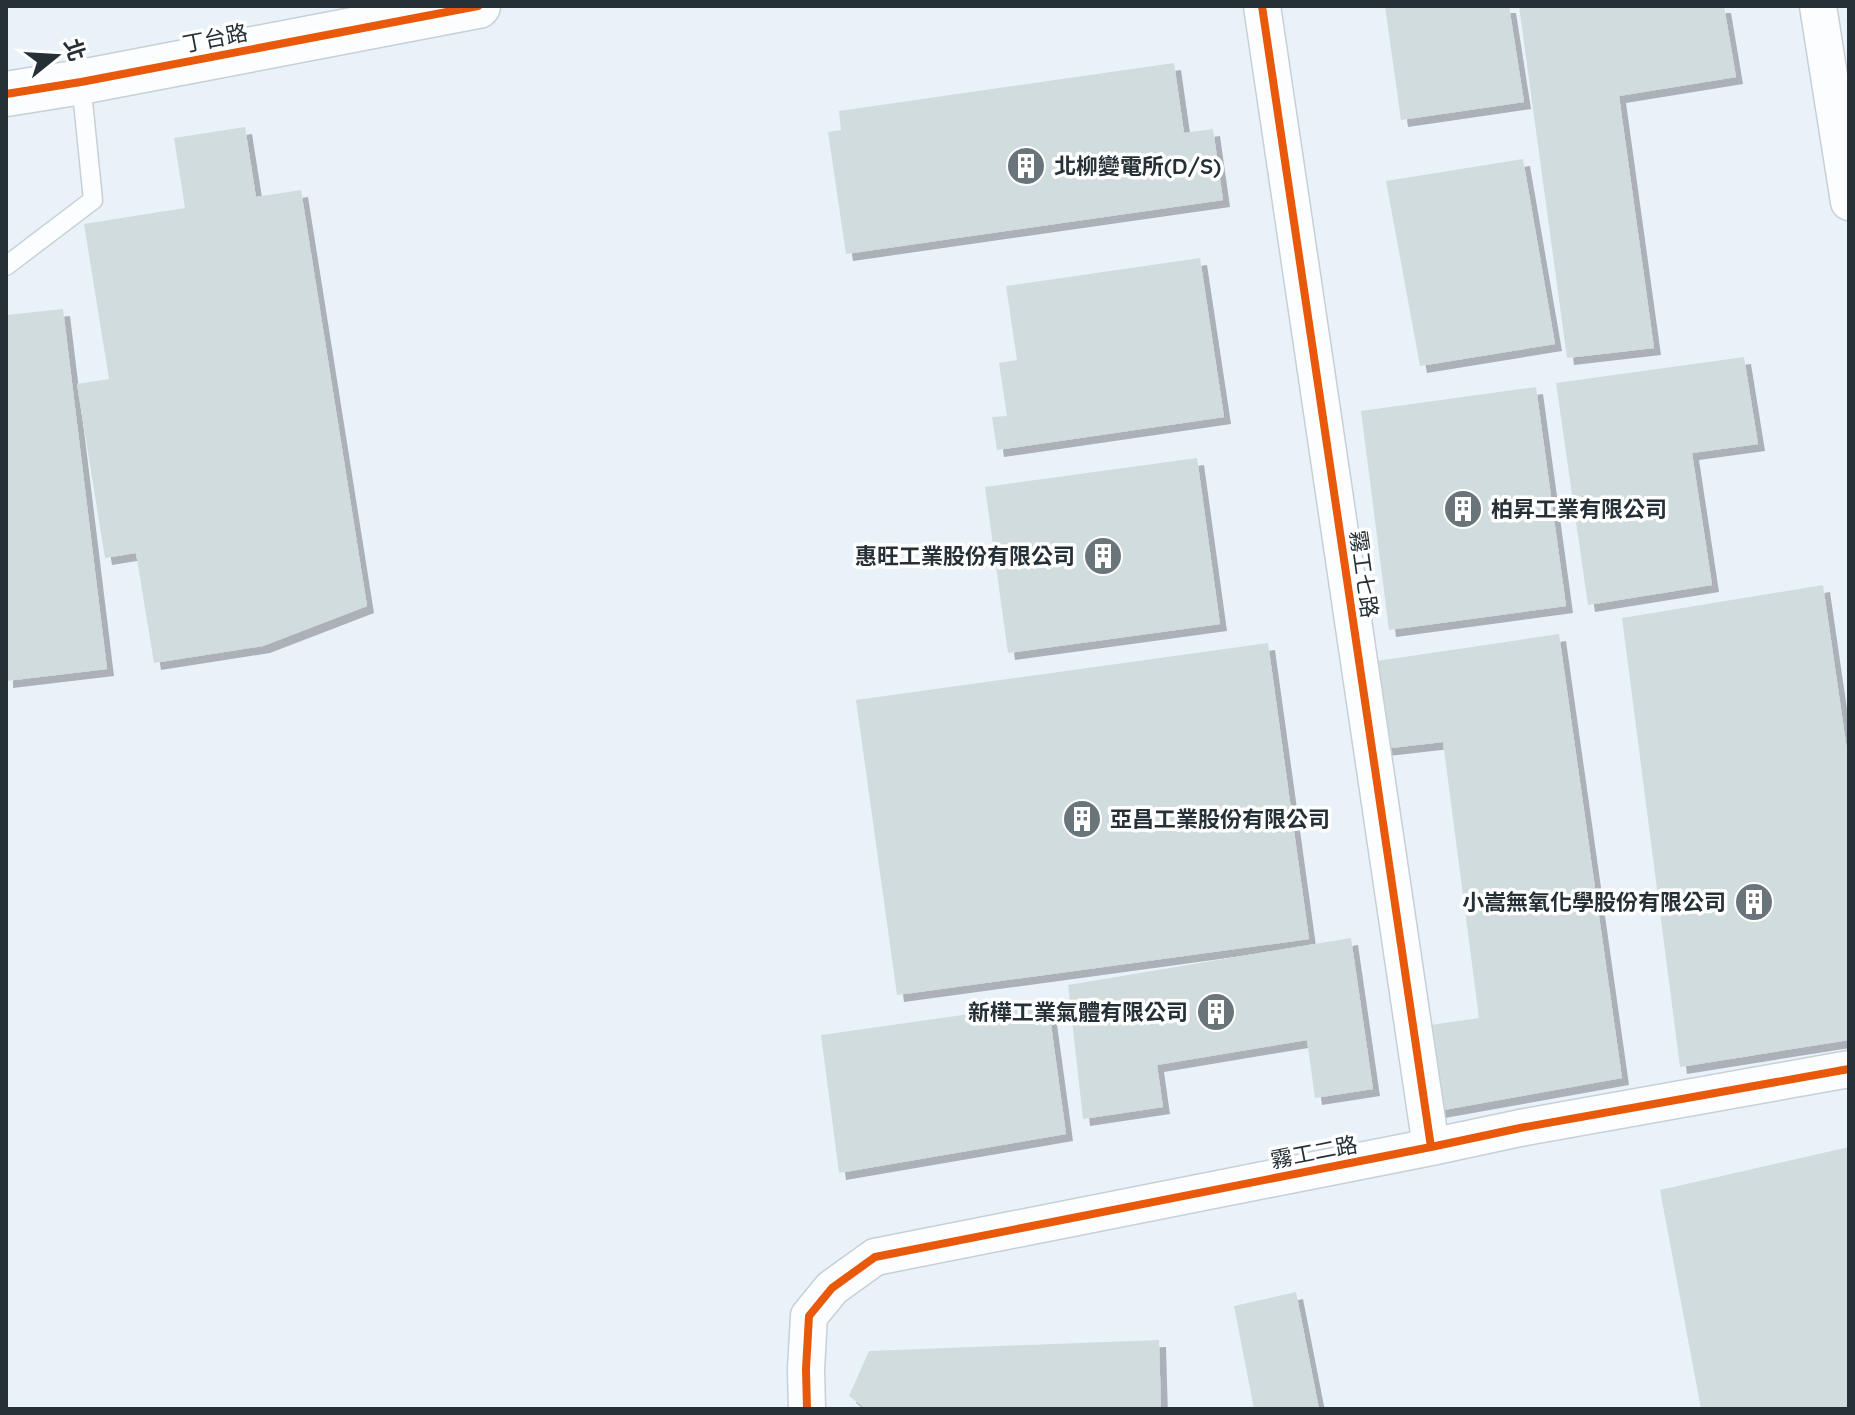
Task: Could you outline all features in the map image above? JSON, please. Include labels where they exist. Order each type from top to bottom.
[{"type":"street","name":"丁台路","points":[[6,94],[478,6]]},
{"type":"street","name":"霧工七路","points":[[1262,6],[1431,1147]]},
{"type":"street","points":[[1818,6],[1849,202]]},
{"type":"street","name":"霧工二路","points":[[807,1409],[809,1316],[832,1288],[875,1257],[1520,1128],[1849,1069]]},
{"type":"lane","points":[[6,266],[93,200],[81,82]]},
{"type":"building","points":[[1385,6],[1509,6],[1524,102],[1401,120]]},
{"type":"building","points":[[1519,6],[1724,6],[1736,77],[1619,96],[1654,348],[1567,358]]},
{"type":"building","name":"北柳變電所(D/S)","points":[[1174,63],[1184,133],[1213,129],[1223,200],[846,254],[828,132],[841,130],[839,111]]},
{"type":"building","points":[[245,127],[256,197],[301,190],[367,606],[263,646],[154,663],[136,553],[105,558],[77,384],[109,379],[84,224],[185,208],[174,138]]},
{"type":"building","points":[[1523,159],[1555,344],[1420,366],[1386,181]]},
{"type":"building","points":[[1200,258],[1224,417],[997,450],[992,417],[1007,416],[999,363],[1017,360],[1006,286]]},
{"type":"building","points":[[63,309],[107,669],[6,681],[6,315]]},
{"type":"building","points":[[1744,357],[1758,444],[1692,453],[1712,585],[1588,605],[1556,383]]},
{"type":"building","name":"柏昇工業有限公司","points":[[1536,387],[1566,606],[1389,630],[1361,411]]},
{"type":"building","name":"惠旺工業股份有限公司","points":[[1197,458],[1220,624],[1008,653],[985,487]]},
{"type":"building","name":"小嵩無氧化學股份有限公司","points":[[1823,585],[1849,764],[1849,1040],[1680,1067],[1622,618]]},
{"type":"building","points":[[1559,634],[1622,1078],[1438,1111],[1424,1026],[1479,1018],[1443,742],[1382,749],[1370,662]]},
{"type":"building","name":"亞昌工業股份有限公司","points":[[1268,643],[1309,939],[897,995],[856,700]]},
{"type":"building","name":"新樺工業氣體有限公司","points":[[1351,938],[1373,1089],[1315,1098],[1307,1040],[1157,1065],[1163,1107],[1083,1119],[1068,985]]},
{"type":"building","points":[[1048,1003],[1066,1134],[839,1173],[821,1035]]},
{"type":"building","points":[[1849,1147],[1849,1409],[1701,1409],[1660,1190]]},
{"type":"building","points":[[1296,1292],[1319,1409],[1254,1409],[1234,1306]]},
{"type":"building","points":[[1159,1340],[1161,1409],[866,1409],[849,1396],[869,1351]]},
{"type":"cycle path","points":[[6,94],[478,6]]},
{"type":"cycle path","points":[[1262,6],[1431,1147]]},
{"type":"cycle path","points":[[807,1409],[809,1316],[832,1288],[875,1257],[1520,1128],[1849,1069]]},
{"type":"place","name":"北柳變電所(D/S)","points":[[1026,166]]},
{"type":"place","name":"柏昇工業有限公司","points":[[1463,509]]},
{"type":"place","name":"惠旺工業股份有限公司","points":[[1103,556]]},
{"type":"place","name":"亞昌工業股份有限公司","points":[[1082,819]]},
{"type":"place","name":"小嵩無氧化學股份有限公司","points":[[1754,902]]},
{"type":"place","name":"新樺工業氣體有限公司","points":[[1216,1012]]}]
